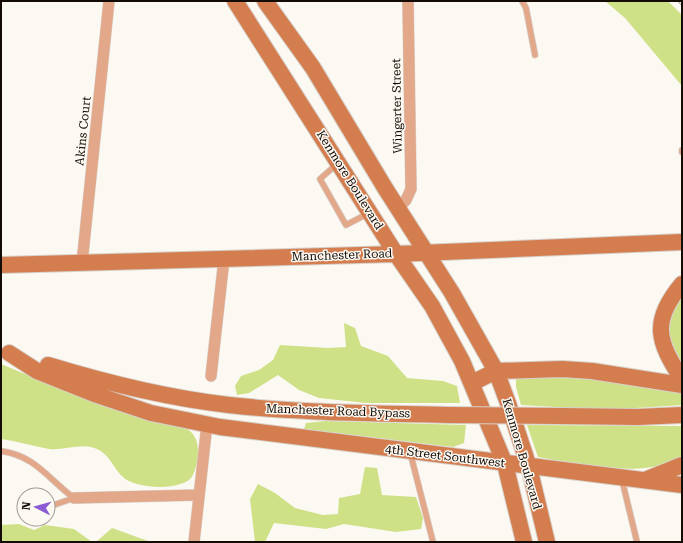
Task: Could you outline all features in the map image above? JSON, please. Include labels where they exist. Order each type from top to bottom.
[{"type":"main road","name":"Kenmore Boulevard","points":[[235,1],[371,212],[396,254],[432,306],[462,361],[505,464],[524,542]]},
{"type":"main road","name":"Kenmore Boulevard","points":[[265,1],[313,68],[452,293],[496,372],[529,467],[547,542]]},
{"type":"main road","name":"Manchester Road","points":[[1,265],[427,253],[682,242]]},
{"type":"main road","points":[[682,284],[665,308],[661,322],[661,335],[666,352],[682,379]]},
{"type":"main road","name":"Manchester Road Bypass","points":[[5,351],[98,381],[180,398],[229,405],[448,415],[638,417],[682,415]]},
{"type":"main road","name":"4th Street Southwest","points":[[5,351],[37,371],[97,395],[150,413],[207,424],[682,486]]},
{"type":"main road","points":[[472,383],[496,372],[562,369],[592,371],[682,385]]},
{"type":"main road","points":[[644,480],[682,465]]},
{"type":"street","name":"Akins Court","points":[[82,263],[109,1]]},
{"type":"street","name":"Wingerter Street","points":[[399,207],[406,200],[411,189],[408,1]]},
{"type":"street","points":[[211,376],[224,259]]},
{"type":"street","points":[[194,542],[207,424]]},
{"type":"street","points":[[74,498],[199,495]]},
{"type":"lane","points":[[522,1],[526,8],[536,55]]},
{"type":"lane","points":[[339,162],[320,179],[346,225],[371,212]]},
{"type":"lane","points":[[1,451],[22,456],[38,465],[62,490],[74,498]]},
{"type":"lane","points":[[410,451],[433,542]]},
{"type":"lane","points":[[622,478],[637,542]]},
{"type":"lane","points":[[56,505],[74,498]]},
{"type":"green space","points":[[605,1],[668,1],[682,15],[682,86],[625,18]]},
{"type":"green space","points":[[682,292],[682,365],[670,336],[669,321]]},
{"type":"green space","points":[[344,323],[355,328],[361,346],[388,356],[407,378],[443,381],[457,386],[460,403],[366,403],[319,398],[299,390],[278,375],[249,393],[237,395],[235,386],[241,376],[259,370],[273,360],[280,345],[328,348],[346,347]]},
{"type":"green space","points":[[1,364],[145,419],[187,429],[191,432],[197,442],[198,447],[193,475],[188,480],[180,484],[170,486],[159,487],[137,484],[123,477],[106,455],[91,447],[79,446],[49,449],[1,439]]},
{"type":"green space","points":[[563,374],[682,390],[682,405],[605,410],[521,405],[516,387],[516,378]]},
{"type":"green space","points":[[326,421],[466,425],[464,443],[453,447],[304,429],[306,423]]},
{"type":"green space","points":[[527,425],[682,426],[682,459],[665,465],[629,469],[592,466],[538,457]]},
{"type":"green space","points":[[365,467],[377,468],[382,495],[416,497],[423,518],[421,529],[396,532],[344,524],[326,529],[274,523],[265,542],[255,542],[250,499],[258,484],[275,493],[295,508],[323,515],[338,514],[339,498],[360,494]]},
{"type":"green space","points":[[16,524],[16,527],[26,527],[34,530],[41,527],[56,527],[74,529],[92,542],[1,542],[1,525]]},
{"type":"green space","points":[[112,528],[148,541],[151,542],[96,542]]}]
